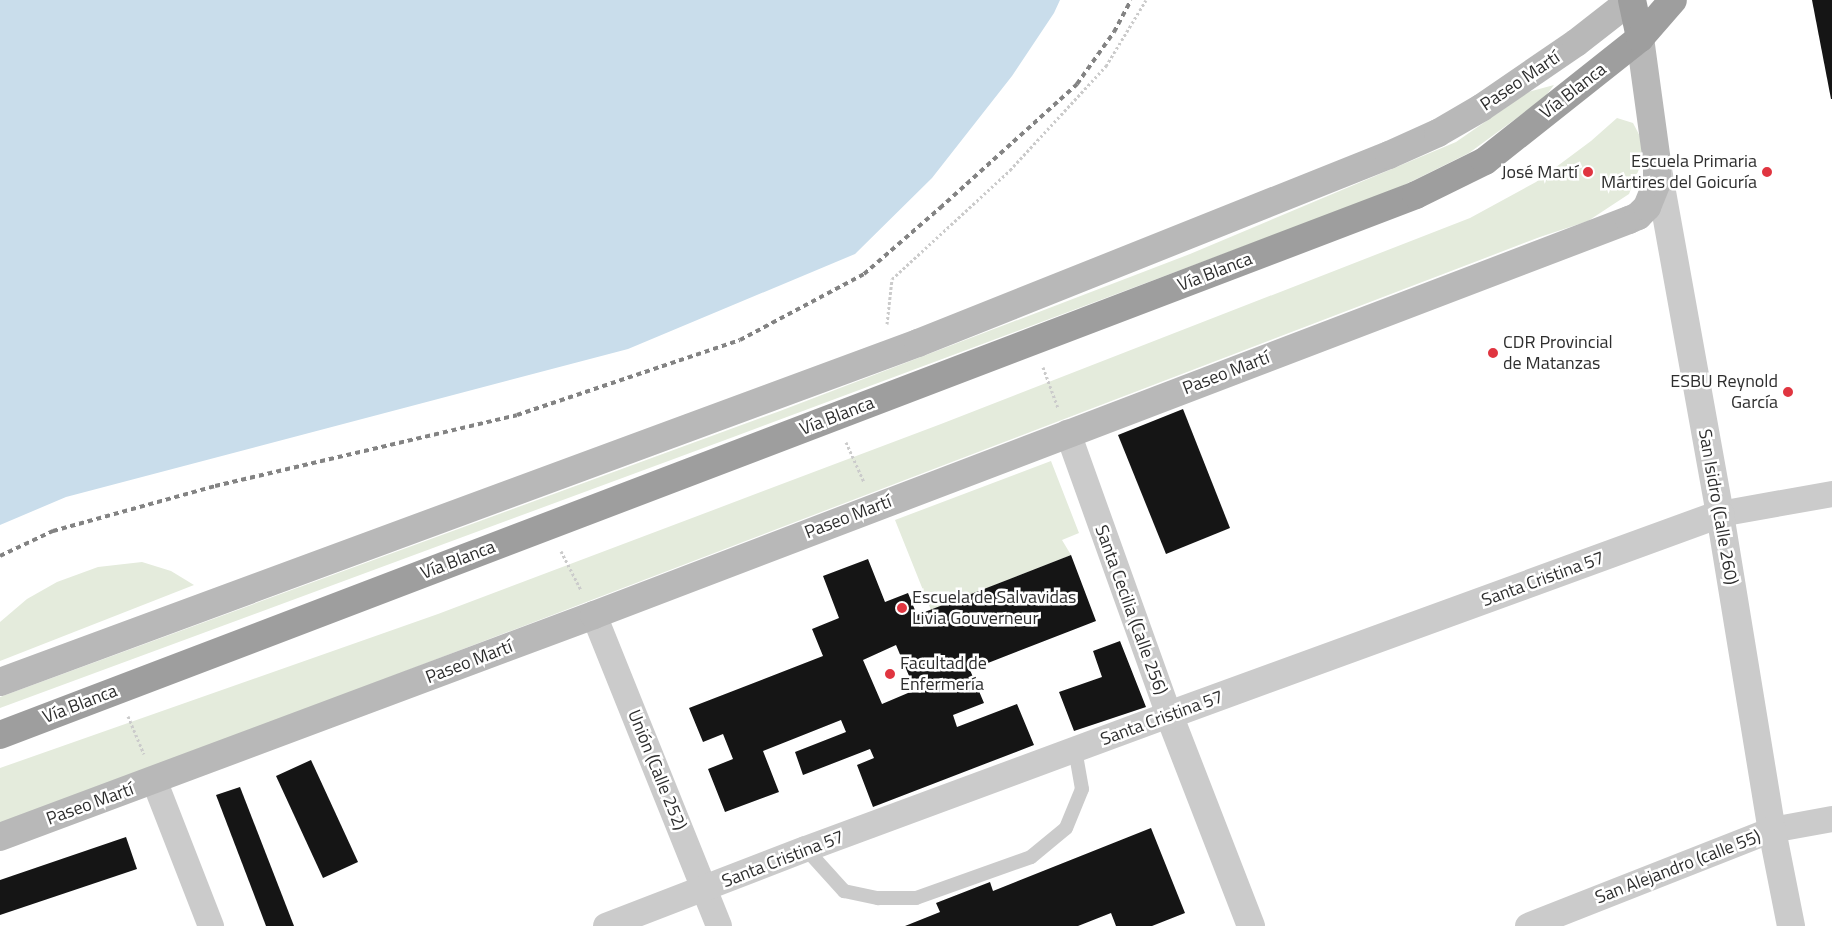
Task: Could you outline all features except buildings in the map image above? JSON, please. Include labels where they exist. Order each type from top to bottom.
[{"type":"highway","name":"San Isidro (Calle 260)","points":[[1631,0],[1640,38]]},
{"type":"highway","name":"Vía Blanca","points":[[0,735],[1379,209],[1449,180],[1485,161],[1640,38],[1674,0]]},
{"type":"main road","name":"Paseo Martí","points":[[0,682],[918,343],[1388,155],[1438,133],[1481,108],[1564,53],[1631,0]]},
{"type":"main road","name":"San Isidro (Calle 260)","points":[[1640,38],[1657,162]]},
{"type":"main road","name":"Paseo Martí","points":[[0,837],[594,615],[1630,220],[1647,207],[1653,195],[1657,182],[1657,162]]},
{"type":"street","name":"San Isidro (Calle 260)","points":[[1657,162],[1720,514],[1772,830],[1791,926]]},
{"type":"street","name":"Santa Cecilia (Calle 256)","points":[[1068,433],[1169,715],[1251,926]]},
{"type":"street","points":[[1720,514],[1832,494]]},
{"type":"street","name":"Santa Cristina 57","points":[[606,926],[705,890],[806,849],[1720,514]]},
{"type":"street","name":"Unión (Calle 252)","points":[[594,615],[719,926]]},
{"type":"street","points":[[154,780],[211,926]]},
{"type":"street","name":"San Alejandro (calle 55)","points":[[1528,926],[1772,830],[1832,819]]},
{"type":"lane","points":[[806,849],[844,891],[878,898],[916,898],[1031,857],[1066,828],[1082,789],[1075,750]]},
{"type":"path","points":[[886,331],[892,279],[1010,170],[1106,66],[1146,0]]},
{"type":"path","points":[[1033,341],[1068,433]]},
{"type":"path","points":[[835,417],[876,507]]},
{"type":"path","points":[[549,526],[594,615]]},
{"type":"path","points":[[118,690],[154,780]]},
{"type":"green space","points":[[1554,85],[1544,98],[1469,153],[1392,191],[0,708],[0,697],[780,411],[1190,254],[1456,142],[1528,92]]},
{"type":"green space","points":[[1617,118],[1633,123],[1643,142],[1639,169],[1629,194],[1588,221],[1540,237],[330,700],[0,829],[0,768],[438,614],[941,424],[1470,218],[1536,182],[1591,141]]},
{"type":"green space","points":[[1051,461],[1079,533],[1062,540],[1071,555],[931,610],[895,520]]},
{"type":"green space","points":[[142,562],[171,571],[194,585],[0,661],[0,622],[27,599],[57,582],[98,567]]},
{"type":"water","points":[[0,0],[1060,0],[1054,13],[1012,76],[932,178],[855,254],[628,349],[66,497],[0,525]]},
{"type":"railway","points":[[0,556],[53,531],[215,486],[517,415],[740,340],[864,274],[940,208],[1077,84],[1114,32],[1131,0]]},
{"type":"place","name":"José Martí","points":[[1588,172]]},
{"type":"place","name":"Escuela Primaria Mártires del Goicuría","points":[[1767,172]]},
{"type":"place","name":"CDR Provincial de Matanzas","points":[[1493,353]]},
{"type":"place","name":"ESBU Reynold García","points":[[1788,392]]},
{"type":"place","name":"Escuela de Salvavidas Livia Gouverneur","points":[[902,608]]},
{"type":"place","name":"Facultad de Enfermería","points":[[890,674]]}]
